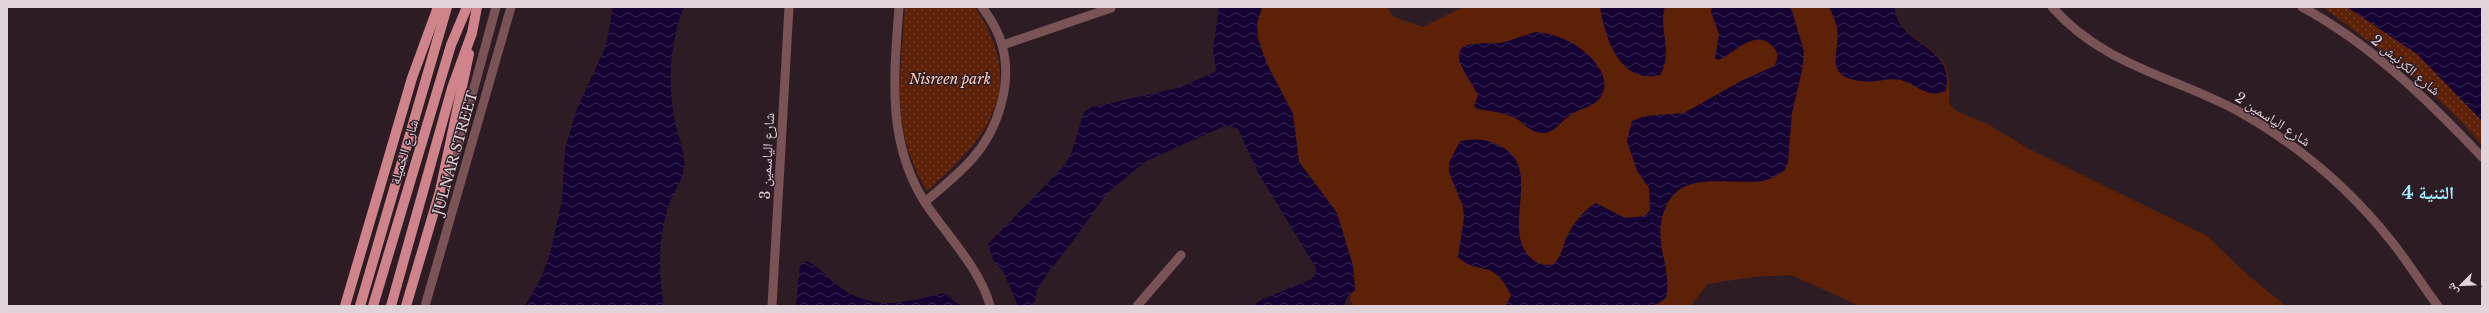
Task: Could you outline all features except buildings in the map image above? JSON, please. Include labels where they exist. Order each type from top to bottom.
[{"type":"main road","name":"شارع الخميلة","points":[[345,306],[410,85],[438,7]]},
{"type":"main road","name":"شارع الخميلة","points":[[360,306],[447,7]]},
{"type":"main road","name":"شارع الخميلة","points":[[373,306],[451,45],[467,7]]},
{"type":"main road","name":"شارع الخميلة","points":[[391,306],[452,88],[472,32],[477,7]]},
{"type":"main road","points":[[406,306],[440,191],[472,32]]},
{"type":"street","points":[[440,191],[456,154],[496,7]]},
{"type":"street","name":"JULNAR STREET","points":[[426,306],[511,7]]},
{"type":"street","name":"شارع الياسمين 3","points":[[772,306],[789,7]]},
{"type":"street","points":[[898,7],[894,77],[896,126],[910,173],[925,202],[980,282],[990,306]]},
{"type":"street","points":[[925,202],[973,158],[987,138],[997,117],[1004,94],[1006,70],[1003,45],[994,25],[982,7]]},
{"type":"street","name":"شارع الياسمين 2","points":[[2052,7],[2086,39],[2110,55],[2226,105],[2264,127],[2310,160],[2373,219],[2410,266],[2438,306]]},
{"type":"street","name":"شارع الكرنيش 2","points":[[2302,7],[2331,24],[2403,78],[2432,104],[2482,157]]},
{"type":"street","points":[[1003,45],[1111,8]]},
{"type":"street","points":[[1137,306],[1182,255]]},
{"type":"green space","name":"Nisreen park","points":[[905,7],[975,7],[991,36],[999,62],[1000,86],[994,109],[984,130],[949,171],[927,191],[915,168],[907,145],[902,123],[900,79]]},
{"type":"green space","points":[[1262,7],[1387,7],[1394,17],[1423,27],[1463,7],[1895,7],[1897,17],[1901,25],[1938,56],[1944,64],[1949,79],[1949,104],[1958,112],[1988,124],[2027,148],[2207,236],[2249,276],[2286,306],[1860,306],[1791,275],[1753,277],[1707,284],[1691,306],[1355,306],[1350,301],[1351,292],[1355,290],[1353,266],[1337,213],[1299,162],[1293,114],[1267,64],[1258,39],[1257,24]]},
{"type":"green space","points":[[2323,7],[2482,7],[2482,145],[2457,117],[2408,71]]},
{"type":"water","points":[[613,7],[684,7],[675,36],[671,66],[671,96],[684,163],[682,177],[669,204],[665,217],[661,242],[660,268],[664,306],[525,306],[540,280],[550,254],[562,200],[565,150],[576,111],[606,46]]},
{"type":"water","points":[[1219,7],[1262,7],[1257,24],[1258,39],[1267,64],[1293,114],[1299,162],[1337,213],[1353,266],[1355,290],[1348,296],[1343,306],[1251,306],[1263,299],[1312,279],[1316,273],[1316,268],[1259,174],[1238,129],[1227,125],[1146,161],[1106,194],[1071,244],[1047,274],[1037,290],[1035,301],[1029,306],[1018,306],[1003,271],[993,260],[988,244],[1064,166],[1071,154],[1084,112],[1092,107],[1178,88],[1213,73],[1216,70],[1213,49]]},
{"type":"water","points":[[1600,7],[1665,7],[1663,24],[1666,58],[1660,75],[1646,76],[1634,73],[1625,66],[1611,45],[1602,19]]},
{"type":"water","points":[[1712,7],[1789,7],[1792,11],[1804,51],[1802,71],[1792,113],[1788,162],[1785,170],[1775,177],[1763,181],[1701,182],[1687,186],[1676,193],[1667,205],[1661,223],[1660,232],[1667,279],[1666,298],[1654,306],[1506,306],[1511,295],[1498,275],[1491,271],[1472,266],[1458,257],[1464,218],[1463,207],[1449,172],[1449,163],[1460,141],[1477,139],[1492,142],[1502,147],[1514,157],[1520,170],[1521,185],[1519,232],[1523,247],[1532,259],[1539,264],[1554,264],[1557,261],[1568,234],[1575,223],[1587,209],[1596,203],[1625,218],[1645,216],[1650,210],[1649,188],[1637,171],[1627,141],[1632,121],[1645,116],[1684,113],[1741,81],[1774,66],[1776,61],[1777,54],[1775,49],[1766,42],[1760,40],[1753,40],[1719,60],[1715,59],[1719,34],[1711,12]]},
{"type":"water","points":[[1829,7],[1895,7],[1898,20],[1905,30],[1935,54],[1943,64],[1947,76],[1946,91],[1933,93],[1901,80],[1892,79],[1861,81],[1841,74],[1837,69],[1836,62],[1838,37],[1837,27]]},
{"type":"water","points":[[2347,7],[2482,7],[2482,121],[2417,54]]},
{"type":"water","points":[[1536,32],[1549,34],[1568,41],[1583,50],[1597,65],[1602,73],[1604,81],[1604,90],[1597,101],[1573,113],[1553,130],[1546,133],[1533,131],[1515,118],[1506,114],[1477,109],[1474,106],[1478,95],[1466,75],[1460,62],[1459,54],[1466,46],[1473,44],[1500,43]]},
{"type":"water","points":[[806,261],[819,268],[833,282],[850,294],[863,299],[889,303],[916,300],[944,293],[961,306],[796,306],[800,265]]},
{"type":"district","name":"الثنية 4","points":[[2428,193]]}]
